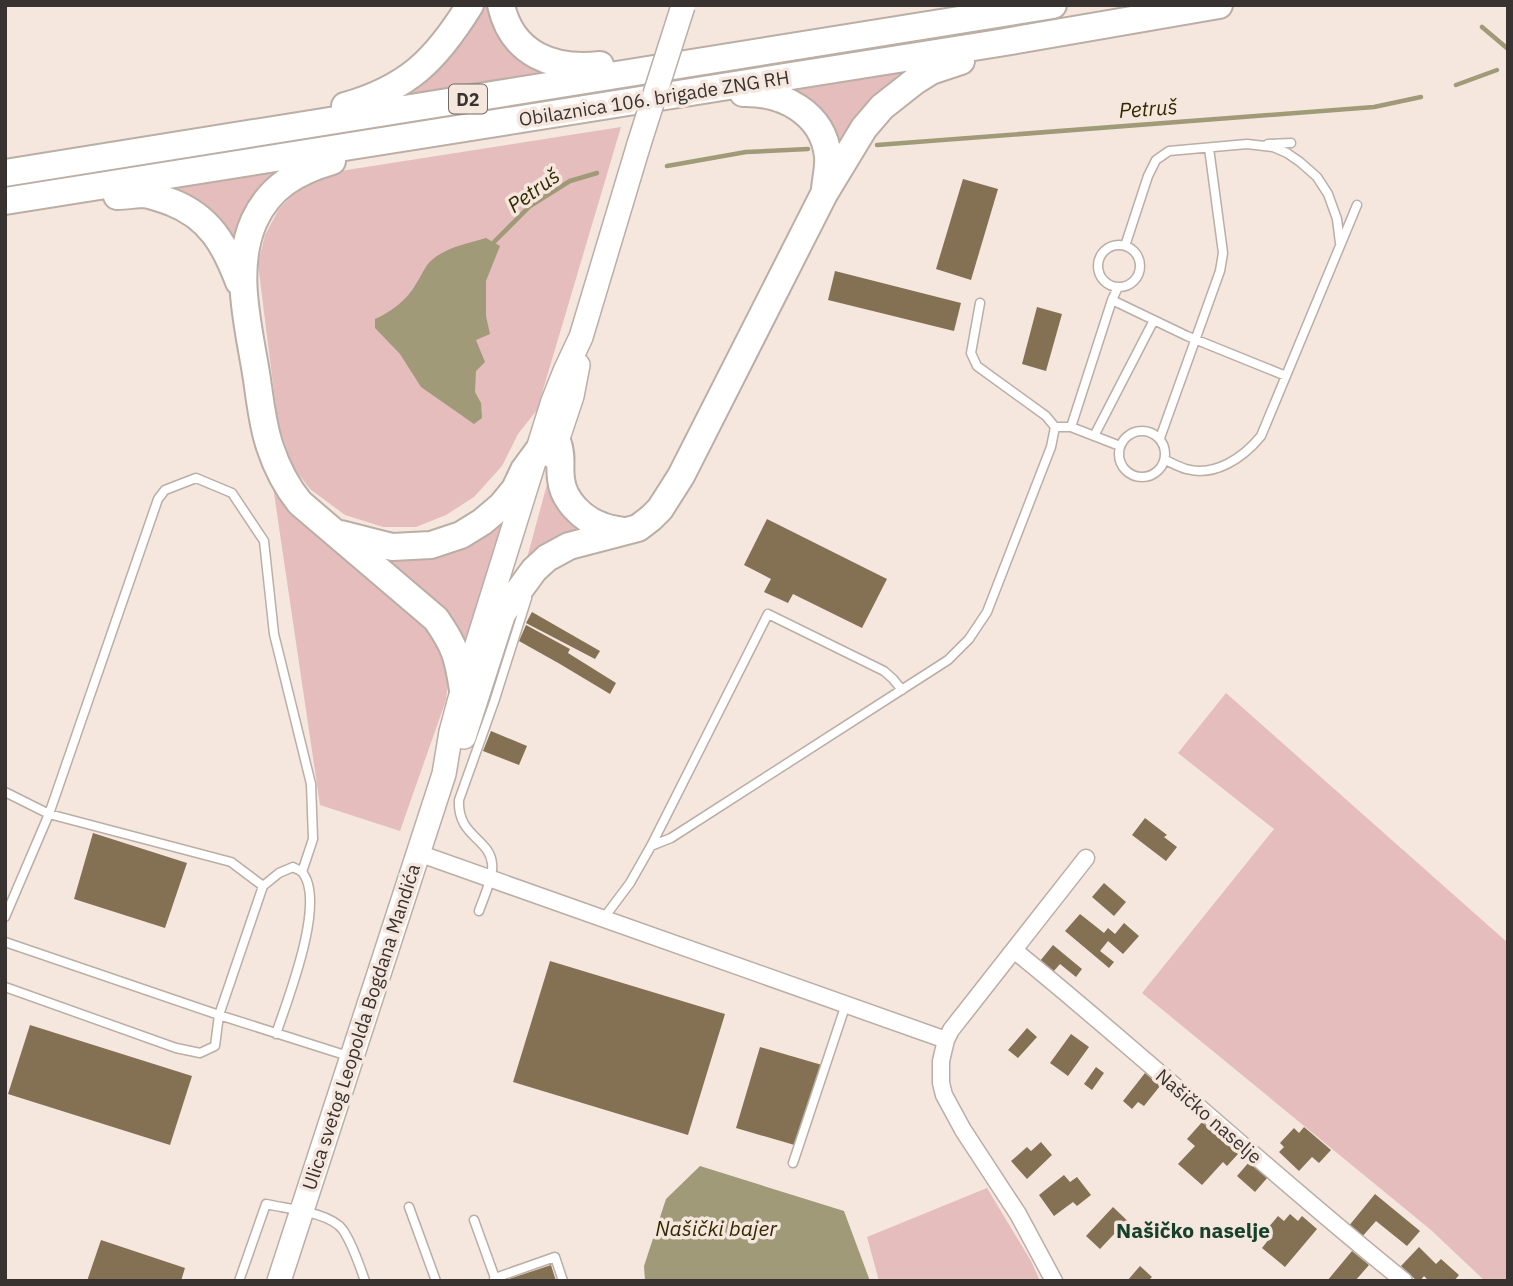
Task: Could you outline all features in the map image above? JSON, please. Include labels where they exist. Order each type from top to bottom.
[{"type":"highway","points":[[294,127],[327,112],[387,92],[405,81],[437,53],[470,5]]},
{"type":"highway","points":[[501,5],[509,27],[517,39],[546,60],[559,65],[618,65],[643,71]]},
{"type":"highway","points":[[932,25],[974,5]]},
{"type":"highway","name":"Obilaznica 106. brigade ZNG RH","points":[[5,173],[1053,5]]},
{"type":"highway","name":"Obilaznica 106. brigade ZNG RH","points":[[5,201],[999,43],[1219,5]]},
{"type":"highway","points":[[504,611],[534,570],[547,558],[569,546],[638,528],[660,509],[675,487],[824,194],[864,128],[898,93],[931,72],[980,54],[999,43]]},
{"type":"highway","points":[[699,91],[764,94],[797,106],[810,117],[825,142],[828,171],[824,194]]},
{"type":"highway","points":[[365,144],[291,177],[276,189],[255,219],[244,259],[244,294],[263,418],[269,445],[289,490],[313,516],[436,619],[455,650],[463,690]]},
{"type":"highway","points":[[74,190],[115,197],[144,194],[176,204],[191,212],[205,222],[226,250],[244,294]]},
{"type":"highway","points":[[336,533],[392,547],[431,545],[461,535],[501,506],[515,489],[524,470],[548,446],[562,453],[561,482],[564,492],[579,512],[602,526],[624,531]]},
{"type":"main road","name":"Ulica svetog Leopolda Bogdana Mandića","points":[[444,774],[464,737],[504,611],[548,446],[553,401],[582,337],[683,6]]},
{"type":"main road","name":"Ulica svetog Leopolda Bogdana Mandića","points":[[279,1281],[444,774],[451,732],[463,690],[548,446]]},
{"type":"street","points":[[418,853],[946,1040]]},
{"type":"street","points":[[1055,1281],[1018,1214],[963,1130],[944,1095],[940,1070],[943,1050],[951,1030],[1086,858]]},
{"type":"street","name":"Našičko naselje","points":[[1015,951],[1404,1281]]},
{"type":"lane","points":[[1125,246],[1148,176],[1156,160],[1168,151],[1291,143]]},
{"type":"lane","points":[[1247,144],[1273,147],[1287,153],[1317,177],[1328,194],[1337,219],[1340,245]]},
{"type":"lane","points":[[1160,438],[1220,271],[1223,253],[1209,148]]},
{"type":"lane","points":[[1165,460],[1188,470],[1212,471],[1241,456],[1261,436],[1357,205]]},
{"type":"lane","points":[[1125,246],[1136,254],[1139,273],[1130,284],[1118,287],[1111,285],[1101,276],[1099,263],[1105,251],[1111,247],[1125,246]]},
{"type":"lane","points":[[1071,427],[1118,287]]},
{"type":"lane","points":[[1112,300],[1196,340],[1286,376]]},
{"type":"lane","points":[[980,303],[971,353],[976,366],[1046,416],[1055,427]]},
{"type":"lane","points":[[1094,436],[1153,320]]},
{"type":"lane","points":[[1055,427],[1071,427],[1120,446]]},
{"type":"lane","points":[[650,846],[671,838],[902,690],[948,660],[969,639],[987,612],[1051,447],[1055,427]]},
{"type":"lane","points":[[1138,431],[1153,433],[1160,438],[1166,453],[1157,473],[1143,478],[1129,474],[1120,461],[1119,454],[1124,439],[1138,431]]},
{"type":"lane","points":[[5,917],[49,814],[158,499],[165,490],[196,478],[232,493],[264,541],[274,634],[311,784],[313,839],[302,872]]},
{"type":"lane","points":[[479,911],[493,868],[490,855],[461,819],[459,800],[527,598]]},
{"type":"lane","points":[[603,919],[630,883],[768,614],[884,671],[902,690]]},
{"type":"lane","points":[[5,792],[49,814],[231,862],[263,886]]},
{"type":"lane","points":[[5,987],[176,1048],[200,1053],[215,1046],[219,1015],[263,886],[279,873],[293,867],[302,872],[309,889],[310,919],[303,951],[276,1034]]},
{"type":"lane","points":[[5,942],[351,1057]]},
{"type":"lane","points":[[793,1163],[846,1004]]},
{"type":"lane","points":[[239,1281],[266,1204],[326,1218],[342,1228],[365,1281]]},
{"type":"lane","points":[[409,1208],[436,1281]]},
{"type":"lane","points":[[474,1220],[494,1279],[555,1257],[563,1281]]},
{"type":"shaded area","points":[[476,5],[494,5],[559,72],[383,105]]},
{"type":"shaded area","points":[[933,61],[842,154],[782,85]]},
{"type":"shaded area","points":[[621,127],[537,410],[518,434],[502,466],[474,497],[446,515],[416,527],[383,527],[345,515],[310,489],[293,467],[278,424],[258,264],[265,235],[279,209],[302,185],[334,172]]},
{"type":"shaded area","points":[[282,165],[241,249],[155,187]]},
{"type":"shaded area","points":[[271,473],[437,635],[433,639],[449,676],[446,700],[400,831],[320,805]]},
{"type":"shaded area","points":[[549,477],[595,529],[524,569]]},
{"type":"shaded area","points":[[514,507],[468,656],[370,549]]},
{"type":"shaded area","points":[[1226,693],[1508,943],[1508,1281],[1485,1281],[1431,1230],[1142,993],[1274,829],[1178,753]]},
{"type":"shaded area","points":[[987,1188],[1040,1281],[879,1281],[867,1237]]},
{"type":"water","points":[[486,238],[500,246],[486,281],[486,316],[490,334],[476,340],[485,362],[476,371],[475,392],[481,403],[482,418],[474,424],[421,387],[400,354],[375,328],[375,319],[403,300],[427,265],[439,254]]},
{"type":"water","name":"Našički bajer","points":[[700,1166],[844,1211],[870,1281],[645,1281],[644,1266],[666,1199]]},
{"type":"building","points":[[963,179],[998,189],[971,280],[936,269]]},
{"type":"building","points":[[835,271],[961,303],[954,331],[828,300]]},
{"type":"building","points":[[1037,307],[1062,314],[1046,371],[1022,364]]},
{"type":"building","points":[[767,519],[887,579],[862,628],[793,594],[788,603],[764,592],[771,579],[744,565]]},
{"type":"building","points":[[532,612],[600,651],[595,659],[526,623]]},
{"type":"building","points":[[526,625],[570,649],[568,653],[616,683],[610,694],[519,641]]},
{"type":"building","points":[[491,731],[527,746],[519,765],[483,751]]},
{"type":"building","points":[[1145,818],[1167,835],[1164,837],[1177,847],[1166,861],[1132,835]]},
{"type":"building","points":[[93,833],[187,863],[165,928],[74,899]]},
{"type":"building","points":[[1104,883],[1126,902],[1114,916],[1092,897]]},
{"type":"building","points":[[1080,914],[1104,933],[1108,928],[1115,934],[1124,923],[1139,936],[1123,954],[1108,941],[1100,951],[1114,962],[1109,968],[1065,931]]},
{"type":"building","points":[[1053,945],[1082,969],[1076,977],[1060,964],[1053,972],[1040,961]]},
{"type":"building","points":[[550,961],[725,1014],[688,1135],[513,1082]]},
{"type":"building","points":[[30,1025],[192,1076],[170,1145],[8,1094]]},
{"type":"building","points":[[1027,1028],[1037,1037],[1018,1058],[1008,1050]]},
{"type":"building","points":[[1071,1034],[1089,1047],[1068,1076],[1050,1063]]},
{"type":"building","points":[[760,1047],[822,1065],[798,1146],[736,1128]]},
{"type":"building","points":[[1096,1067],[1104,1073],[1092,1090],[1084,1084]]},
{"type":"building","points":[[1145,1073],[1160,1086],[1144,1106],[1138,1102],[1132,1109],[1123,1101]]},
{"type":"building","points":[[1203,1121],[1238,1154],[1227,1166],[1223,1162],[1202,1185],[1178,1164],[1195,1146],[1187,1139]]},
{"type":"building","points":[[1304,1127],[1331,1150],[1319,1163],[1312,1157],[1299,1171],[1279,1152],[1284,1147],[1280,1143],[1294,1128],[1299,1133]]},
{"type":"building","points":[[1041,1142],[1052,1155],[1027,1179],[1011,1161],[1027,1147],[1031,1151]]},
{"type":"building","points":[[1250,1161],[1268,1177],[1255,1192],[1237,1176]]},
{"type":"building","points":[[1064,1175],[1070,1182],[1077,1177],[1091,1195],[1077,1206],[1073,1202],[1054,1216],[1039,1195]]},
{"type":"building","points":[[1375,1194],[1420,1231],[1407,1246],[1376,1221],[1361,1238],[1348,1227]]},
{"type":"building","points":[[1113,1207],[1135,1228],[1125,1238],[1117,1231],[1100,1249],[1086,1236]]},
{"type":"building","points":[[1290,1214],[1298,1221],[1302,1216],[1317,1229],[1285,1267],[1262,1248],[1273,1234],[1267,1229],[1278,1216],[1284,1221]]},
{"type":"building","points":[[101,1240],[185,1268],[181,1281],[87,1281]]},
{"type":"building","points":[[1419,1247],[1436,1264],[1441,1259],[1459,1275],[1454,1281],[1429,1281],[1424,1276],[1417,1281],[1401,1266]]},
{"type":"building","points":[[1352,1251],[1369,1265],[1355,1281],[1327,1281]]},
{"type":"building","points":[[551,1265],[556,1281],[506,1281],[506,1280]]},
{"type":"building","points":[[1140,1266],[1152,1277],[1148,1281],[1127,1281]]},
{"type":"waterway","points":[[1482,27],[1508,49]]},
{"type":"waterway","name":"Petruš","points":[[1456,85],[1497,70]]},
{"type":"waterway","name":"Petruš","points":[[877,145],[1374,107],[1421,97]]},
{"type":"waterway","name":"Petruš","points":[[667,166],[746,152],[808,149]]},
{"type":"waterway","name":"Petruš","points":[[494,242],[530,206],[570,181],[597,173]]},
{"type":"district","name":"Našičko naselje","points":[[1193,1230]]}]
